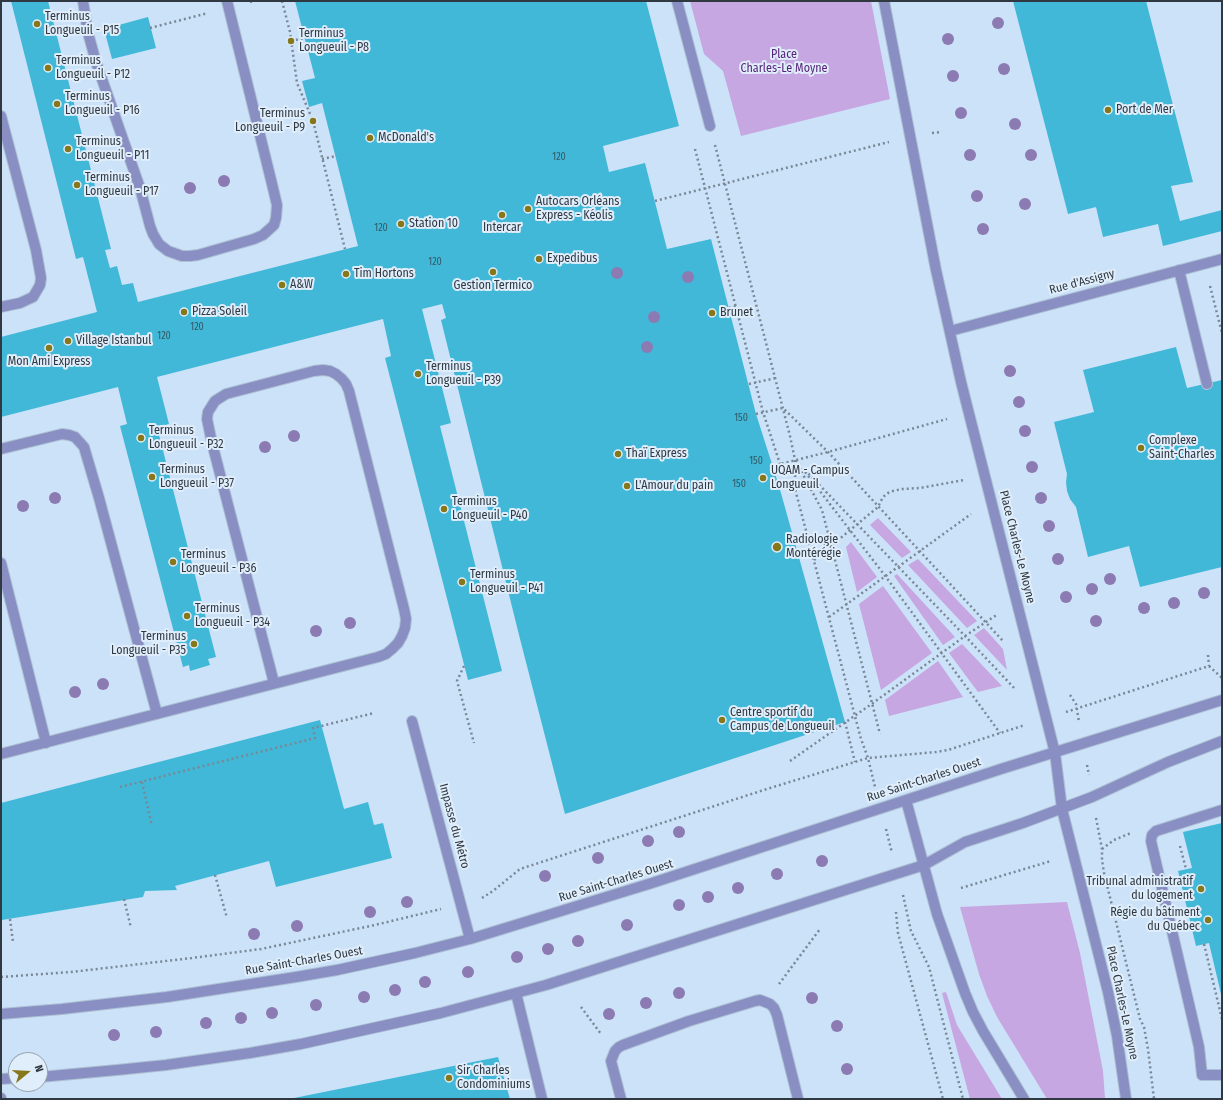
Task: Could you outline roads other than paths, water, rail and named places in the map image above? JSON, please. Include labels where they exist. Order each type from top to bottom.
[{"type":"street","points":[[83,1],[88,33],[96,62],[140,188],[150,226],[156,240],[162,246],[168,251],[182,256],[198,255],[256,238],[269,230],[274,225],[276,218],[277,205],[228,4]]},
{"type":"street","points":[[678,1],[710,126]]},
{"type":"street","name":"Place Charles-Le Moyne","points":[[884,1],[936,270],[961,382],[1055,753],[1062,809],[1118,1036],[1126,1099]]},
{"type":"street","points":[[1,116],[36,250],[41,278],[40,285],[33,297],[20,303],[1,307]]},
{"type":"street","name":"Rue d'Assigny","points":[[950,331],[1222,259]]},
{"type":"street","points":[[1179,270],[1207,384]]},
{"type":"street","points":[[1,754],[386,654],[398,643],[405,628],[406,619],[404,609],[349,391],[342,379],[330,371],[314,371],[226,394],[215,401],[208,412],[207,419],[212,443],[274,683]]},
{"type":"street","points":[[1,449],[62,434],[75,437],[84,447],[99,498],[156,714]]},
{"type":"street","points":[[1,563],[46,743]]},
{"type":"street","name":"Rue Saint-Charles Ouest","points":[[1,1014],[62,1009],[166,997],[296,977],[337,970],[470,939],[652,883],[906,800],[1222,700]]},
{"type":"street","name":"Impasse du Métro","points":[[412,721],[470,939]]},
{"type":"street","points":[[48,1076],[166,1065],[301,1044],[441,1013],[546,985],[924,865],[965,842],[1062,809],[1168,762],[1222,741]]},
{"type":"street","points":[[906,800],[937,914],[973,1012],[1024,1099]]},
{"type":"street","points":[[1222,810],[1156,831],[1151,838],[1199,1047],[1202,1076],[1222,1075]]},
{"type":"street","points":[[516,993],[542,1099]]},
{"type":"street","points":[[621,1099],[611,1060],[615,1051],[619,1047],[689,1021],[760,1000],[770,1004],[774,1008],[777,1015],[798,1099]]},
{"type":"place","name":"Terminus Longueuil - P15","points":[[37,24]]},
{"type":"place","name":"Terminus Longueuil - P8","points":[[291,41]]},
{"type":"place","name":"Terminus Longueuil - P12","points":[[48,68]]},
{"type":"place","name":"Terminus Longueuil - P16","points":[[57,104]]},
{"type":"place","name":"Port de Mer","points":[[1108,110]]},
{"type":"place","name":"Terminus Longueuil - P9","points":[[313,121]]},
{"type":"place","name":"McDonald's","points":[[370,138]]},
{"type":"place","name":"Terminus Longueuil - P11","points":[[68,149]]},
{"type":"place","name":"Terminus Longueuil - P17","points":[[77,185]]},
{"type":"place","name":"Autocars Orléans Express - Kéolis","points":[[528,209]]},
{"type":"place","name":"Intercar","points":[[502,215]]},
{"type":"place","name":"Station 10","points":[[401,224]]},
{"type":"place","name":"Expedibus","points":[[539,259]]},
{"type":"place","name":"Gestion Termico","points":[[493,272]]},
{"type":"place","name":"Tim Hortons","points":[[346,274]]},
{"type":"place","name":"A&W","points":[[282,285]]},
{"type":"place","name":"Pizza Soleil","points":[[184,312]]},
{"type":"place","name":"Brunet","points":[[712,313]]},
{"type":"place","name":"Village Istanbul","points":[[68,341]]},
{"type":"place","name":"Mon Ami Express","points":[[49,348]]},
{"type":"place","name":"Terminus Longueuil - P39","points":[[418,374]]},
{"type":"place","name":"Terminus Longueuil - P32","points":[[141,438]]},
{"type":"place","name":"Complexe Saint-Charles","points":[[1141,448]]},
{"type":"place","name":"Thaï Express","points":[[618,454]]},
{"type":"place","name":"Terminus Longueuil - P37","points":[[152,477]]},
{"type":"place","name":"UQAM - Campus Longueuil","points":[[763,478]]},
{"type":"place","name":"L'Amour du pain","points":[[627,486]]},
{"type":"place","name":"Terminus Longueuil - P40","points":[[444,509]]},
{"type":"place","name":"Radiologie Montérégie","points":[[777,547]]},
{"type":"place","name":"Terminus Longueuil - P36","points":[[173,562]]},
{"type":"place","name":"Terminus Longueuil - P41","points":[[462,582]]},
{"type":"place","name":"Terminus Longueuil - P34","points":[[187,616]]},
{"type":"place","name":"Terminus Longueuil - P35","points":[[194,644]]},
{"type":"place","name":"Centre sportif du Campus de Longueuil","points":[[722,720]]},
{"type":"place","name":"Tribunal administratif du logement","points":[[1201,889]]},
{"type":"place","name":"Régie du bâtiment du Québec","points":[[1208,920]]},
{"type":"place","name":"Sir Charles Condominiums","points":[[449,1078]]}]
